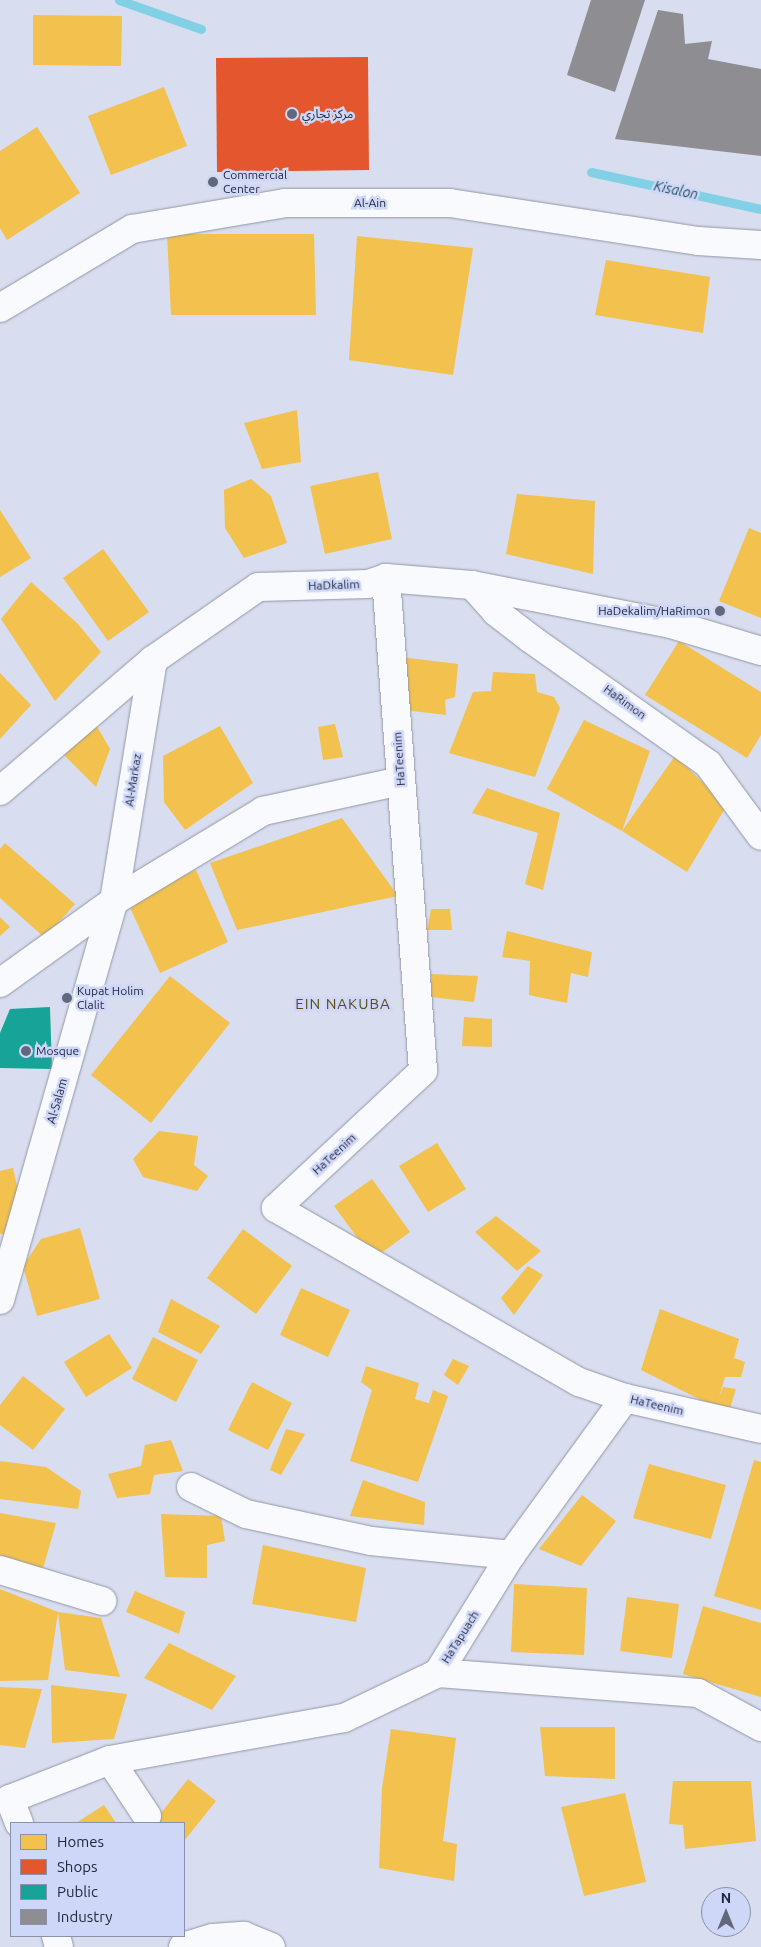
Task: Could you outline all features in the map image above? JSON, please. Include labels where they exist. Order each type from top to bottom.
[{"type":"street","name":"Al-Ain","points":[[0,308],[132,229],[285,204],[450,204],[698,240],[761,245]]},
{"type":"street","name":"HaDkalim","points":[[0,791],[152,660],[258,587],[368,584],[386,578],[472,585],[670,624],[761,651]]},
{"type":"street","name":"HaTeenim","points":[[386,578],[423,1072],[276,1208],[579,1382],[625,1398],[761,1429]]},
{"type":"street","name":"HaRimon","points":[[472,585],[496,612],[531,639],[708,764],[761,836]]},
{"type":"street","name":"Al-Markaz","points":[[114,901],[152,660]]},
{"type":"street","points":[[0,982],[114,901],[263,812],[401,781]]},
{"type":"street","name":"Al-Salam","points":[[0,1300],[114,901]]},
{"type":"street","name":"HaTapuach","points":[[19,1822],[10,1799],[110,1760],[172,1746],[344,1718],[438,1674],[510,1555],[625,1398]]},
{"type":"street","points":[[191,1487],[246,1514],[371,1541],[510,1555]]},
{"type":"street","points":[[0,1570],[102,1601]]},
{"type":"street","points":[[438,1674],[698,1692],[761,1727]]},
{"type":"street","points":[[110,1760],[146,1816]]},
{"type":"street","points":[[183,1947],[213,1938],[244,1936],[271,1947]]},
{"type":"building: Homes","points":[[33,15],[122,16],[121,66],[33,65]]},
{"type":"building: Homes","points":[[164,87],[187,146],[111,175],[88,116]]},
{"type":"building: Homes","points":[[37,127],[80,193],[7,240],[0,228],[0,151]]},
{"type":"building: Homes","points":[[167,234],[314,234],[316,315],[171,315]]},
{"type":"building: Homes","points":[[357,236],[473,248],[453,375],[349,360]]},
{"type":"building: Homes","points":[[606,260],[710,277],[703,333],[595,315]]},
{"type":"building: Homes","points":[[297,410],[301,462],[262,469],[244,423]]},
{"type":"building: Homes","points":[[378,472],[392,539],[325,554],[310,486]]},
{"type":"building: Homes","points":[[251,479],[271,496],[287,543],[244,558],[225,528],[224,490]]},
{"type":"building: Homes","points":[[517,494],[595,501],[593,574],[506,554]]},
{"type":"building: Homes","points":[[0,510],[31,558],[0,577]]},
{"type":"building: Homes","points":[[749,528],[761,533],[761,618],[719,601]]},
{"type":"building: Homes","points":[[103,549],[149,612],[108,641],[63,578]]},
{"type":"building: Homes","points":[[31,582],[78,624],[101,652],[55,701],[1,619]]},
{"type":"building: Homes","points":[[679,641],[761,692],[761,735],[747,758],[645,695]]},
{"type":"building: Homes","points":[[392,656],[458,664],[455,697],[445,700],[446,715],[396,709]]},
{"type":"building: Homes","points":[[493,672],[535,674],[537,692],[554,697],[560,708],[535,777],[449,753],[473,692],[491,691]]},
{"type":"building: Homes","points":[[0,673],[31,705],[0,739]]},
{"type":"building: Homes","points":[[584,720],[650,751],[622,831],[547,789]]},
{"type":"building: Homes","points":[[95,723],[110,749],[96,787],[64,755]]},
{"type":"building: Homes","points":[[335,724],[343,757],[323,760],[318,727]]},
{"type":"building: Homes","points":[[220,726],[253,783],[185,830],[164,802],[163,756]]},
{"type":"building: Homes","points":[[675,756],[727,805],[687,872],[622,831]]},
{"type":"building: Homes","points":[[487,788],[560,813],[543,890],[525,884],[538,833],[472,813]]},
{"type":"building: Homes","points":[[342,818],[398,896],[237,930],[210,863]]},
{"type":"building: Homes","points":[[5,843],[75,904],[45,938],[0,898],[0,849]]},
{"type":"building: Homes","points":[[196,870],[228,942],[160,973],[127,901]]},
{"type":"building: Homes","points":[[431,909],[450,909],[452,930],[427,930]]},
{"type":"building: Homes","points":[[0,917],[10,927],[0,936]]},
{"type":"building: Homes","points":[[507,931],[592,952],[588,977],[571,973],[567,1003],[529,995],[530,961],[502,957]]},
{"type":"building: Homes","points":[[431,974],[478,976],[474,1002],[431,997]]},
{"type":"building: Homes","points":[[170,976],[230,1023],[151,1123],[91,1075]]},
{"type":"building: Homes","points":[[464,1017],[492,1019],[492,1047],[462,1046]]},
{"type":"building: Homes","points":[[159,1131],[198,1136],[194,1165],[208,1176],[197,1191],[143,1177],[133,1159]]},
{"type":"building: Homes","points":[[437,1143],[466,1189],[428,1212],[399,1166]]},
{"type":"building: Homes","points":[[13,1168],[19,1195],[7,1234],[0,1234],[0,1171]]},
{"type":"building: Homes","points":[[372,1179],[410,1232],[373,1259],[334,1206]]},
{"type":"building: Homes","points":[[496,1216],[541,1251],[517,1271],[475,1232]]},
{"type":"building: Homes","points":[[80,1228],[100,1299],[37,1316],[23,1266],[41,1239]]},
{"type":"building: Homes","points":[[243,1229],[292,1266],[256,1314],[207,1278]]},
{"type":"building: Homes","points":[[528,1266],[543,1275],[514,1315],[501,1298]]},
{"type":"building: Homes","points":[[301,1288],[350,1310],[328,1357],[280,1335]]},
{"type":"building: Homes","points":[[171,1299],[220,1326],[201,1354],[158,1332]]},
{"type":"building: Homes","points":[[660,1309],[739,1339],[734,1358],[745,1362],[741,1377],[725,1377],[719,1397],[723,1387],[736,1389],[726,1421],[715,1407],[641,1370]]},
{"type":"building: Homes","points":[[109,1334],[132,1368],[86,1397],[64,1362]]},
{"type":"building: Homes","points":[[153,1337],[198,1360],[176,1402],[132,1379]]},
{"type":"building: Homes","points":[[453,1359],[469,1366],[458,1385],[444,1375]]},
{"type":"building: Homes","points":[[366,1366],[419,1383],[415,1399],[438,1406],[429,1403],[433,1390],[448,1396],[418,1482],[350,1461],[372,1390],[361,1382]]},
{"type":"building: Homes","points":[[23,1376],[65,1409],[33,1450],[0,1425],[0,1405]]},
{"type":"building: Homes","points":[[252,1382],[292,1403],[268,1450],[228,1430]]},
{"type":"building: Homes","points":[[286,1429],[305,1434],[281,1475],[270,1470]]},
{"type":"building: Homes","points":[[171,1440],[183,1471],[154,1475],[150,1494],[117,1498],[108,1474],[141,1466],[145,1445]]},
{"type":"building: Homes","points":[[754,1460],[761,1462],[761,1610],[714,1596]]},
{"type":"building: Homes","points":[[0,1461],[46,1467],[81,1491],[78,1509],[0,1499]]},
{"type":"building: Homes","points":[[649,1464],[726,1485],[711,1539],[633,1518]]},
{"type":"building: Homes","points":[[363,1480],[425,1502],[424,1525],[350,1516]]},
{"type":"building: Homes","points":[[582,1495],[616,1521],[581,1566],[539,1549]]},
{"type":"building: Homes","points":[[0,1513],[56,1523],[42,1572],[0,1564]]},
{"type":"building: Homes","points":[[161,1514],[221,1516],[225,1541],[207,1545],[207,1578],[165,1577]]},
{"type":"building: Homes","points":[[263,1545],[366,1568],[356,1622],[252,1604]]},
{"type":"building: Homes","points":[[514,1584],[587,1588],[584,1655],[511,1652]]},
{"type":"building: Homes","points":[[0,1589],[58,1612],[48,1680],[0,1681]]},
{"type":"building: Homes","points":[[135,1591],[185,1612],[179,1634],[126,1612]]},
{"type":"building: Homes","points":[[627,1597],[679,1604],[672,1658],[620,1651]]},
{"type":"building: Homes","points":[[703,1606],[761,1623],[761,1697],[683,1674]]},
{"type":"building: Homes","points":[[58,1612],[101,1618],[120,1677],[65,1670]]},
{"type":"building: Homes","points":[[169,1643],[236,1676],[212,1710],[144,1678]]},
{"type":"building: Homes","points":[[51,1685],[127,1694],[114,1739],[52,1743]]},
{"type":"building: Homes","points":[[0,1687],[42,1689],[25,1748],[0,1745]]},
{"type":"building: Homes","points":[[540,1727],[615,1727],[615,1779],[545,1776]]},
{"type":"building: Homes","points":[[391,1729],[456,1738],[443,1841],[457,1844],[454,1881],[379,1868],[382,1788]]},
{"type":"building: Homes","points":[[188,1779],[216,1801],[185,1840],[185,1822],[154,1822]]},
{"type":"building: Homes","points":[[673,1781],[751,1781],[756,1841],[685,1849],[683,1825],[669,1824]]},
{"type":"building: Homes","points":[[625,1793],[646,1882],[584,1896],[561,1807]]},
{"type":"building: Homes","points":[[104,1805],[115,1822],[78,1822]]},
{"type":"building: Shops","name":"مركز تجاري","points":[[368,57],[369,170],[217,172],[216,58]]},
{"type":"building: Public","name":"Mosque","points":[[50,1007],[52,1069],[0,1068],[0,1033],[10,1009]]},
{"type":"building: Industry","points":[[591,0],[645,0],[615,92],[567,75]]},
{"type":"building: Industry","points":[[658,10],[683,14],[685,44],[712,41],[708,59],[761,69],[761,156],[615,139]]},
{"type":"waterway","points":[[119,0],[201,29]]},
{"type":"waterway","name":"Kisalon","points":[[591,172],[761,209]]},
{"type":"place","name":"مركز تجاري","points":[[292,114]]},
{"type":"place","name":"Commercial Center","points":[[213,182]]},
{"type":"place","name":"HaDekalim/HaRimon","points":[[720,611]]},
{"type":"place","name":"Kupat Holim Clalit","points":[[67,998]]},
{"type":"place","name":"Mosque","points":[[26,1051]]},
{"type":"district","name":"EIN NAKUBA","points":[[343,1004]]}]
